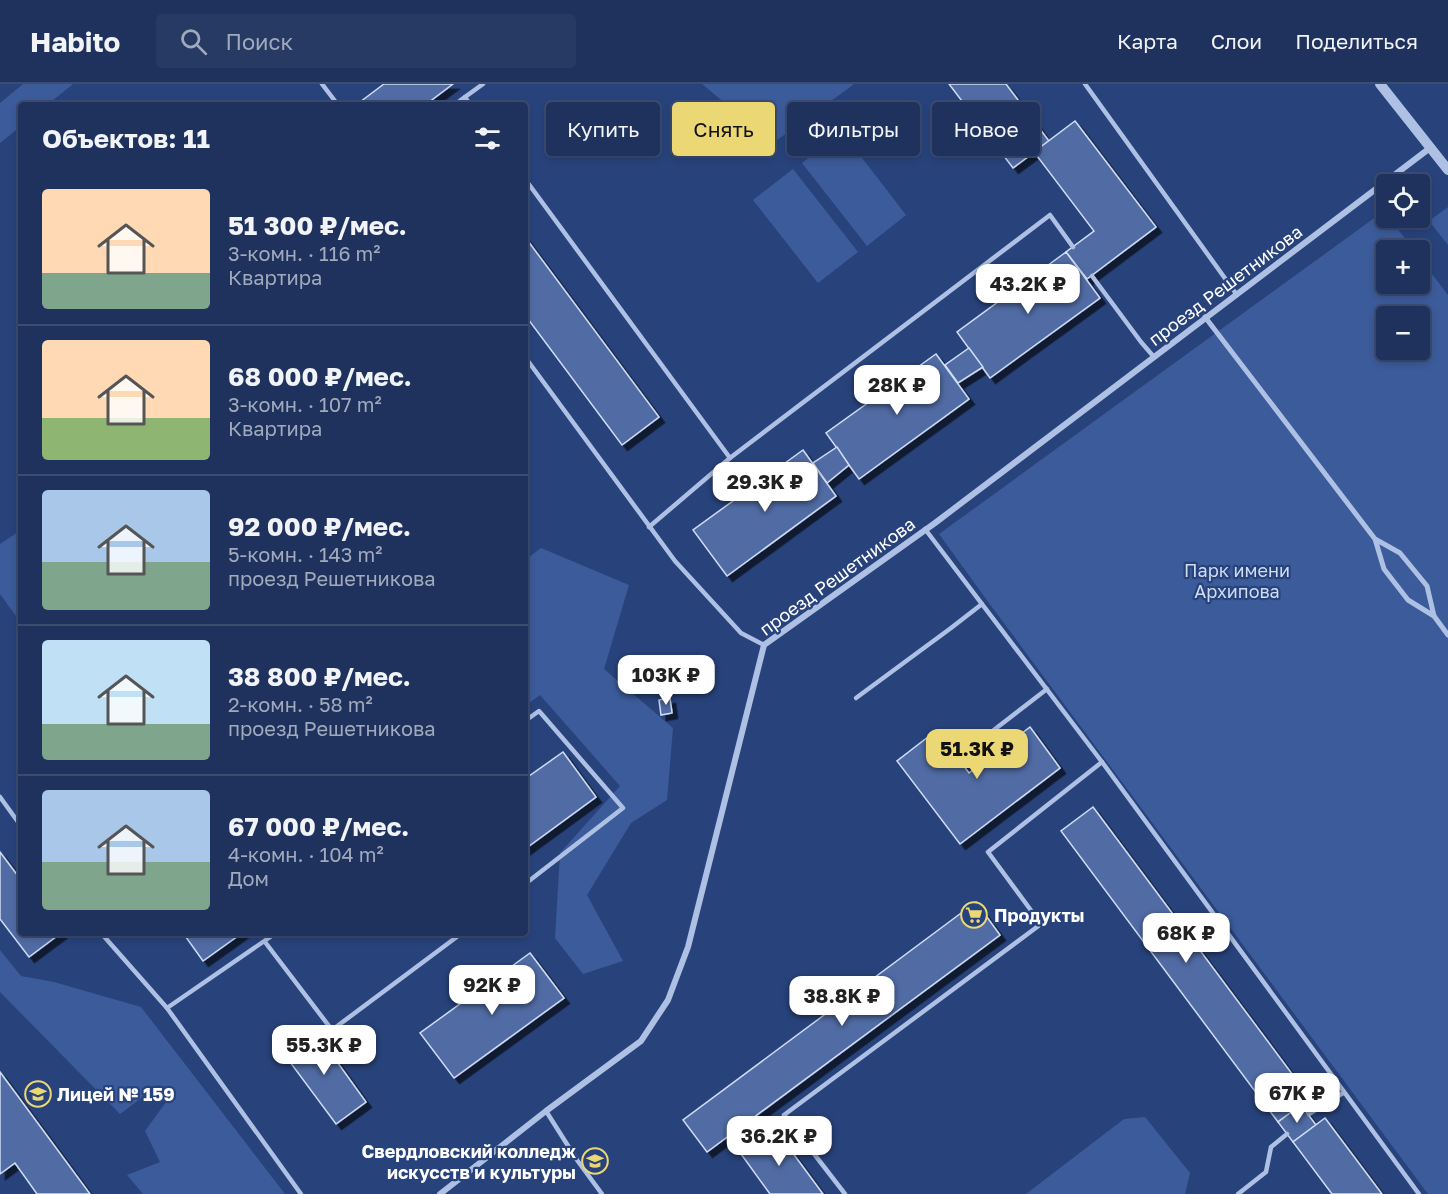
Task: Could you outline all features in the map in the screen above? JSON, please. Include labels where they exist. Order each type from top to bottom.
[{"type":"street","points":[[1380,84],[1448,170]]},
{"type":"street","name":"проезд Решетникова","points":[[440,1194],[641,1041],[668,1000],[688,947],[764,645],[925,529],[1430,148]]},
{"type":"street","points":[[1205,317],[1375,539],[1384,569],[1408,600],[1434,616]]},
{"type":"street","points":[[1375,539],[1400,553],[1426,586],[1434,616],[1448,635]]},
{"type":"lane","points":[[322,84],[336,102]]},
{"type":"lane","points":[[459,102],[483,84]]},
{"type":"lane","points":[[1085,84],[1237,295]]},
{"type":"lane","points":[[465,98],[468,102]]},
{"type":"lane","points":[[528,183],[730,458]]},
{"type":"lane","points":[[649,527],[730,458],[1050,216],[1072,247]]},
{"type":"lane","points":[[1092,276],[1154,357]]},
{"type":"lane","points":[[528,361],[675,561],[741,633],[764,645]]},
{"type":"lane","points":[[925,529],[1102,762],[1419,1194]]},
{"type":"lane","points":[[856,698],[982,604]]},
{"type":"lane","points":[[990,733],[1047,689]]},
{"type":"lane","points":[[528,719],[539,711],[622,808],[528,882]]},
{"type":"lane","points":[[844,1194],[784,1115],[1041,924],[988,852],[1102,762]]},
{"type":"lane","points":[[0,798],[18,822]]},
{"type":"lane","points":[[105,936],[166,1008],[301,1194]]},
{"type":"lane","points":[[166,1008],[272,936]]},
{"type":"lane","points":[[265,942],[332,1029],[458,936]]},
{"type":"lane","points":[[1309,1114],[1343,1093]]},
{"type":"lane","points":[[546,1112],[602,1194]]},
{"type":"lane","points":[[1238,1194],[1266,1172],[1271,1148],[1287,1134]]},
{"type":"green space","points":[[23,84],[73,84],[51,102],[18,102],[18,128],[0,143],[0,103]]},
{"type":"green space","points":[[702,84],[853,85],[830,102],[787,102],[787,133],[775,142],[775,102],[724,102]]},
{"type":"green space","points":[[811,156],[861,156],[906,215],[867,246],[802,163]]},
{"type":"green space","points":[[793,169],[858,252],[818,283],[753,200]]},
{"type":"green space","points":[[1448,207],[1448,245],[1430,222]]},
{"type":"green space","name":"Парк имени Архипова","points":[[1376,217],[1376,228],[1397,228],[1406,240],[1376,240],[1376,294],[1430,294],[1430,271],[1448,295],[1448,1194],[1428,1194],[939,534]]},
{"type":"green space","points":[[18,532],[18,619],[0,594],[0,544]]},
{"type":"green space","points":[[541,548],[629,585],[604,669],[673,728],[667,800],[631,823],[587,895],[623,961],[583,974],[555,938],[560,853],[620,786],[540,695],[528,704],[528,558]]},
{"type":"green space","points":[[0,950],[21,976],[54,982],[141,1007],[285,1194],[143,1194],[127,1175],[160,1162],[145,1131],[169,1098],[159,1085],[120,1114],[0,992]]},
{"type":"green space","points":[[1145,1117],[1190,1173],[1185,1194],[1026,1194],[1124,1119]]},
{"type":"building","points":[[384,84],[453,84],[429,102],[360,102]]},
{"type":"building","points":[[949,84],[1006,84],[1020,102],[963,102]]},
{"type":"building","points":[[1075,121],[1156,227],[1087,279],[1066,252],[1094,231],[1037,156],[1040,156],[1040,147]]},
{"type":"building","points":[[1040,129],[1049,141],[1040,148]]},
{"type":"building","points":[[1004,156],[1029,156],[1013,168]]},
{"type":"building","points":[[528,241],[659,417],[622,445],[528,319]]},
{"type":"building","points":[[1066,252],[1100,298],[990,378],[957,332]]},
{"type":"building","points":[[969,348],[983,367],[958,383],[945,365]]},
{"type":"building","points":[[936,354],[969,399],[859,479],[826,433]]},
{"type":"building","points":[[837,447],[849,465],[827,483],[813,463]]},
{"type":"building","points":[[803,450],[836,496],[727,576],[693,530]]},
{"type":"building","points":[[670,698],[672,713],[661,715],[659,700]]},
{"type":"building","points":[[1030,727],[1060,768],[960,844],[897,761],[937,730],[969,773]]},
{"type":"building","points":[[563,752],[596,797],[528,847],[528,777]]},
{"type":"building","points":[[1093,807],[1310,1098],[1278,1122],[1061,831]]},
{"type":"building","points":[[0,852],[18,876],[18,936],[57,936],[29,957],[0,919]]},
{"type":"building","points":[[976,902],[1000,935],[707,1152],[683,1120]]},
{"type":"building","points":[[185,936],[238,936],[203,961]]},
{"type":"building","points":[[530,953],[564,998],[454,1078],[420,1033]]},
{"type":"building","points":[[312,1027],[366,1102],[336,1124],[281,1050]]},
{"type":"building","points":[[0,1072],[90,1194],[37,1194],[15,1163],[0,1174]]},
{"type":"building","points":[[1301,1105],[1316,1125],[1293,1142],[1278,1122]]},
{"type":"building","points":[[1325,1118],[1382,1194],[1332,1194],[1293,1142]]},
{"type":"building","points":[[775,1129],[823,1194],[770,1194],[741,1154]]},
{"type":"place","name":"Продукты","points":[[974,915]]},
{"type":"place","name":"Лицей № 159","points":[[38,1094]]},
{"type":"place","name":"Свердловский колледж искусств и культуры","points":[[595,1161]]}]
